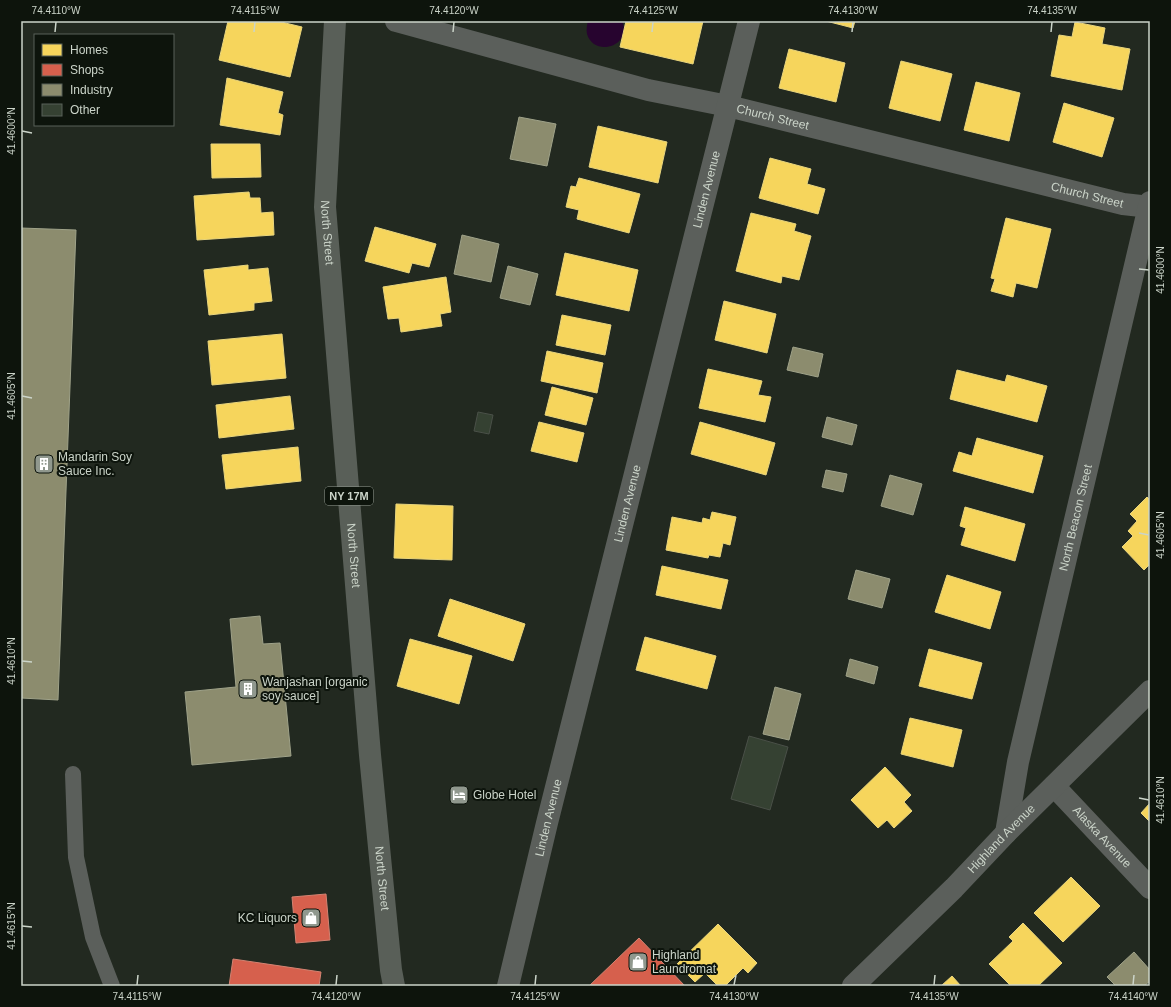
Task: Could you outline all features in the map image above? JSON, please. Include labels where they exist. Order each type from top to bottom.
[{"type":"main road","name":"North Street","points":[[335,21],[326,207],[370,747],[393,978]]},
{"type":"street","name":"Church Street","points":[[396,21],[648,90],[728,106],[1123,204],[1150,205]]},
{"type":"street","name":"Linden Avenue","points":[[508,986],[547,823],[749,21]]},
{"type":"street","name":"North Beacon Street","points":[[1006,833],[1018,762],[1150,205]]},
{"type":"street","name":"Highland Avenue","points":[[853,986],[954,888],[1006,833],[1150,692]]},
{"type":"street","name":"Alaska Avenue","points":[[1054,786],[1150,888]]},
{"type":"lane","points":[[73,774],[76,857],[93,937],[112,986]]},
{"type":"shaded area","points":[[588,21],[622,21],[624,30],[622,37],[618,42],[611,46],[597,46],[591,41],[587,34]]},
{"type":"building: Homes","points":[[228,21],[277,21],[302,27],[290,77],[219,60]]},
{"type":"building: Homes","points":[[626,21],[703,21],[693,64],[620,47]]},
{"type":"building: Homes","points":[[826,21],[855,21],[853,28]]},
{"type":"building: Homes","points":[[1075,22],[1105,28],[1102,44],[1130,49],[1122,90],[1051,76],[1059,35],[1072,37]]},
{"type":"building: Homes","points":[[789,49],[845,63],[836,102],[779,88]]},
{"type":"building: Homes","points":[[901,61],[952,74],[940,121],[889,108]]},
{"type":"building: Homes","points":[[227,78],[283,92],[278,113],[283,115],[280,135],[220,125]]},
{"type":"building: Homes","points":[[976,82],[1020,93],[1009,141],[964,130]]},
{"type":"building: Homes","points":[[1064,103],[1114,118],[1102,157],[1053,142]]},
{"type":"building: Homes","points":[[598,126],[667,142],[658,183],[589,167]]},
{"type":"building: Homes","points":[[211,144],[260,144],[261,177],[212,178]]},
{"type":"building: Homes","points":[[770,158],[811,169],[807,184],[825,189],[818,214],[759,198]]},
{"type":"building: Homes","points":[[579,178],[640,194],[629,233],[577,219],[579,210],[566,207],[571,186],[576,187]]},
{"type":"building: Homes","points":[[249,192],[250,198],[260,198],[261,213],[273,212],[274,235],[197,240],[194,196]]},
{"type":"building: Homes","points":[[751,213],[796,224],[794,231],[811,236],[799,280],[782,276],[781,283],[736,271]]},
{"type":"building: Homes","points":[[1006,218],[1051,229],[1037,288],[1016,283],[1013,297],[991,291],[995,279],[991,278]]},
{"type":"building: Homes","points":[[375,227],[436,244],[429,267],[412,263],[409,273],[365,261]]},
{"type":"building: Homes","points":[[565,253],[638,270],[629,311],[556,295]]},
{"type":"building: Homes","points":[[248,265],[248,270],[268,268],[272,301],[254,303],[254,310],[209,315],[204,270]]},
{"type":"building: Homes","points":[[446,277],[451,312],[440,314],[442,326],[401,332],[399,318],[388,319],[383,287]]},
{"type":"building: Homes","points":[[724,301],[776,314],[767,353],[715,340]]},
{"type":"building: Homes","points":[[562,315],[611,325],[605,355],[556,345]]},
{"type":"building: Homes","points":[[282,334],[286,378],[212,385],[208,341]]},
{"type":"building: Homes","points":[[547,351],[603,363],[597,393],[541,381]]},
{"type":"building: Homes","points":[[708,369],[762,381],[758,395],[771,397],[765,422],[699,408]]},
{"type":"building: Homes","points":[[957,370],[1005,382],[1007,375],[1047,386],[1037,422],[950,399]]},
{"type":"building: Homes","points":[[552,387],[593,398],[586,425],[545,415]]},
{"type":"building: Homes","points":[[290,396],[294,429],[219,438],[216,405]]},
{"type":"building: Homes","points":[[539,422],[584,433],[577,462],[531,451]]},
{"type":"building: Homes","points":[[700,422],[775,443],[766,475],[691,454]]},
{"type":"building: Homes","points":[[977,438],[1043,456],[1033,493],[953,471],[959,452],[972,456]]},
{"type":"building: Homes","points":[[298,447],[301,481],[226,489],[222,455]]},
{"type":"building: Homes","points":[[1147,497],[1150,500],[1150,564],[1144,570],[1122,547],[1133,536],[1128,531],[1137,521],[1130,514]]},
{"type":"building: Homes","points":[[396,504],[453,506],[452,560],[394,558]]},
{"type":"building: Homes","points":[[965,507],[1025,524],[1015,561],[961,545],[966,528],[960,526]]},
{"type":"building: Homes","points":[[712,512],[736,517],[730,545],[723,543],[720,557],[709,555],[708,558],[666,550],[672,517],[702,523],[703,518],[710,520]]},
{"type":"building: Homes","points":[[662,566],[728,580],[721,609],[656,595]]},
{"type":"building: Homes","points":[[947,575],[1001,592],[990,629],[935,612]]},
{"type":"building: Homes","points":[[450,599],[525,624],[513,661],[438,636]]},
{"type":"building: Homes","points":[[645,637],[716,656],[707,689],[636,670]]},
{"type":"building: Homes","points":[[410,639],[472,656],[459,704],[397,686]]},
{"type":"building: Homes","points":[[929,649],[982,663],[972,699],[919,686]]},
{"type":"building: Homes","points":[[910,718],[962,730],[953,767],[901,754]]},
{"type":"building: Homes","points":[[885,767],[911,795],[904,802],[912,811],[894,828],[887,820],[878,828],[851,800]]},
{"type":"building: Homes","points":[[1150,803],[1150,822],[1141,813]]},
{"type":"building: Homes","points":[[1071,877],[1100,906],[1063,942],[1034,913]]},
{"type":"building: Homes","points":[[1023,923],[1062,963],[1038,986],[1011,986],[989,964],[1013,941],[1009,937]]},
{"type":"building: Homes","points":[[718,924],[757,963],[748,973],[743,968],[725,986],[718,986],[705,973],[695,982],[677,964]]},
{"type":"building: Homes","points":[[952,976],[961,986],[941,986]]},
{"type":"building: Shops","name":"KC Liquors","points":[[326,894],[330,940],[296,943],[292,897]]},
{"type":"building: Shops","name":"Highland Laundromat","points":[[639,938],[685,986],[589,986]]},
{"type":"building: Shops","points":[[233,959],[321,972],[319,986],[229,986]]},
{"type":"building: Industry","points":[[519,117],[556,124],[547,166],[510,159]]},
{"type":"building: Industry","name":"Mandarin Soy Sauce Inc.","points":[[21,228],[76,230],[58,700],[21,698]]},
{"type":"building: Industry","points":[[462,235],[499,244],[491,282],[454,274]]},
{"type":"building: Industry","points":[[508,266],[538,274],[530,305],[500,298]]},
{"type":"building: Industry","points":[[793,347],[823,354],[818,377],[787,370]]},
{"type":"building: Industry","points":[[827,417],[857,425],[852,445],[822,437]]},
{"type":"building: Industry","points":[[826,470],[847,474],[843,492],[822,487]]},
{"type":"building: Industry","points":[[890,475],[922,484],[913,515],[881,506]]},
{"type":"building: Industry","points":[[856,570],[890,579],[882,608],[848,599]]},
{"type":"building: Industry","name":"Wanjashan [organic soy sauce]","points":[[260,616],[263,644],[280,643],[291,756],[192,765],[185,692],[236,687],[230,619]]},
{"type":"building: Industry","points":[[850,659],[878,667],[874,684],[846,676]]},
{"type":"building: Industry","points":[[775,687],[801,694],[789,740],[763,734]]},
{"type":"building: Industry","points":[[1134,952],[1150,970],[1150,981],[1144,986],[1116,986],[1107,977]]},
{"type":"building: Other","points":[[478,412],[493,415],[489,434],[474,431]]},
{"type":"building: Other","points":[[749,736],[788,747],[770,810],[731,799]]},
{"type":"place","name":"Mandarin Soy Sauce Inc.","points":[[44,464]]},
{"type":"place","name":"Wanjashan [organic soy sauce]","points":[[248,689]]},
{"type":"place","name":"Globe Hotel","points":[[459,795]]},
{"type":"place","name":"KC Liquors","points":[[311,918]]},
{"type":"place","name":"Highland Laundromat","points":[[638,962]]}]
